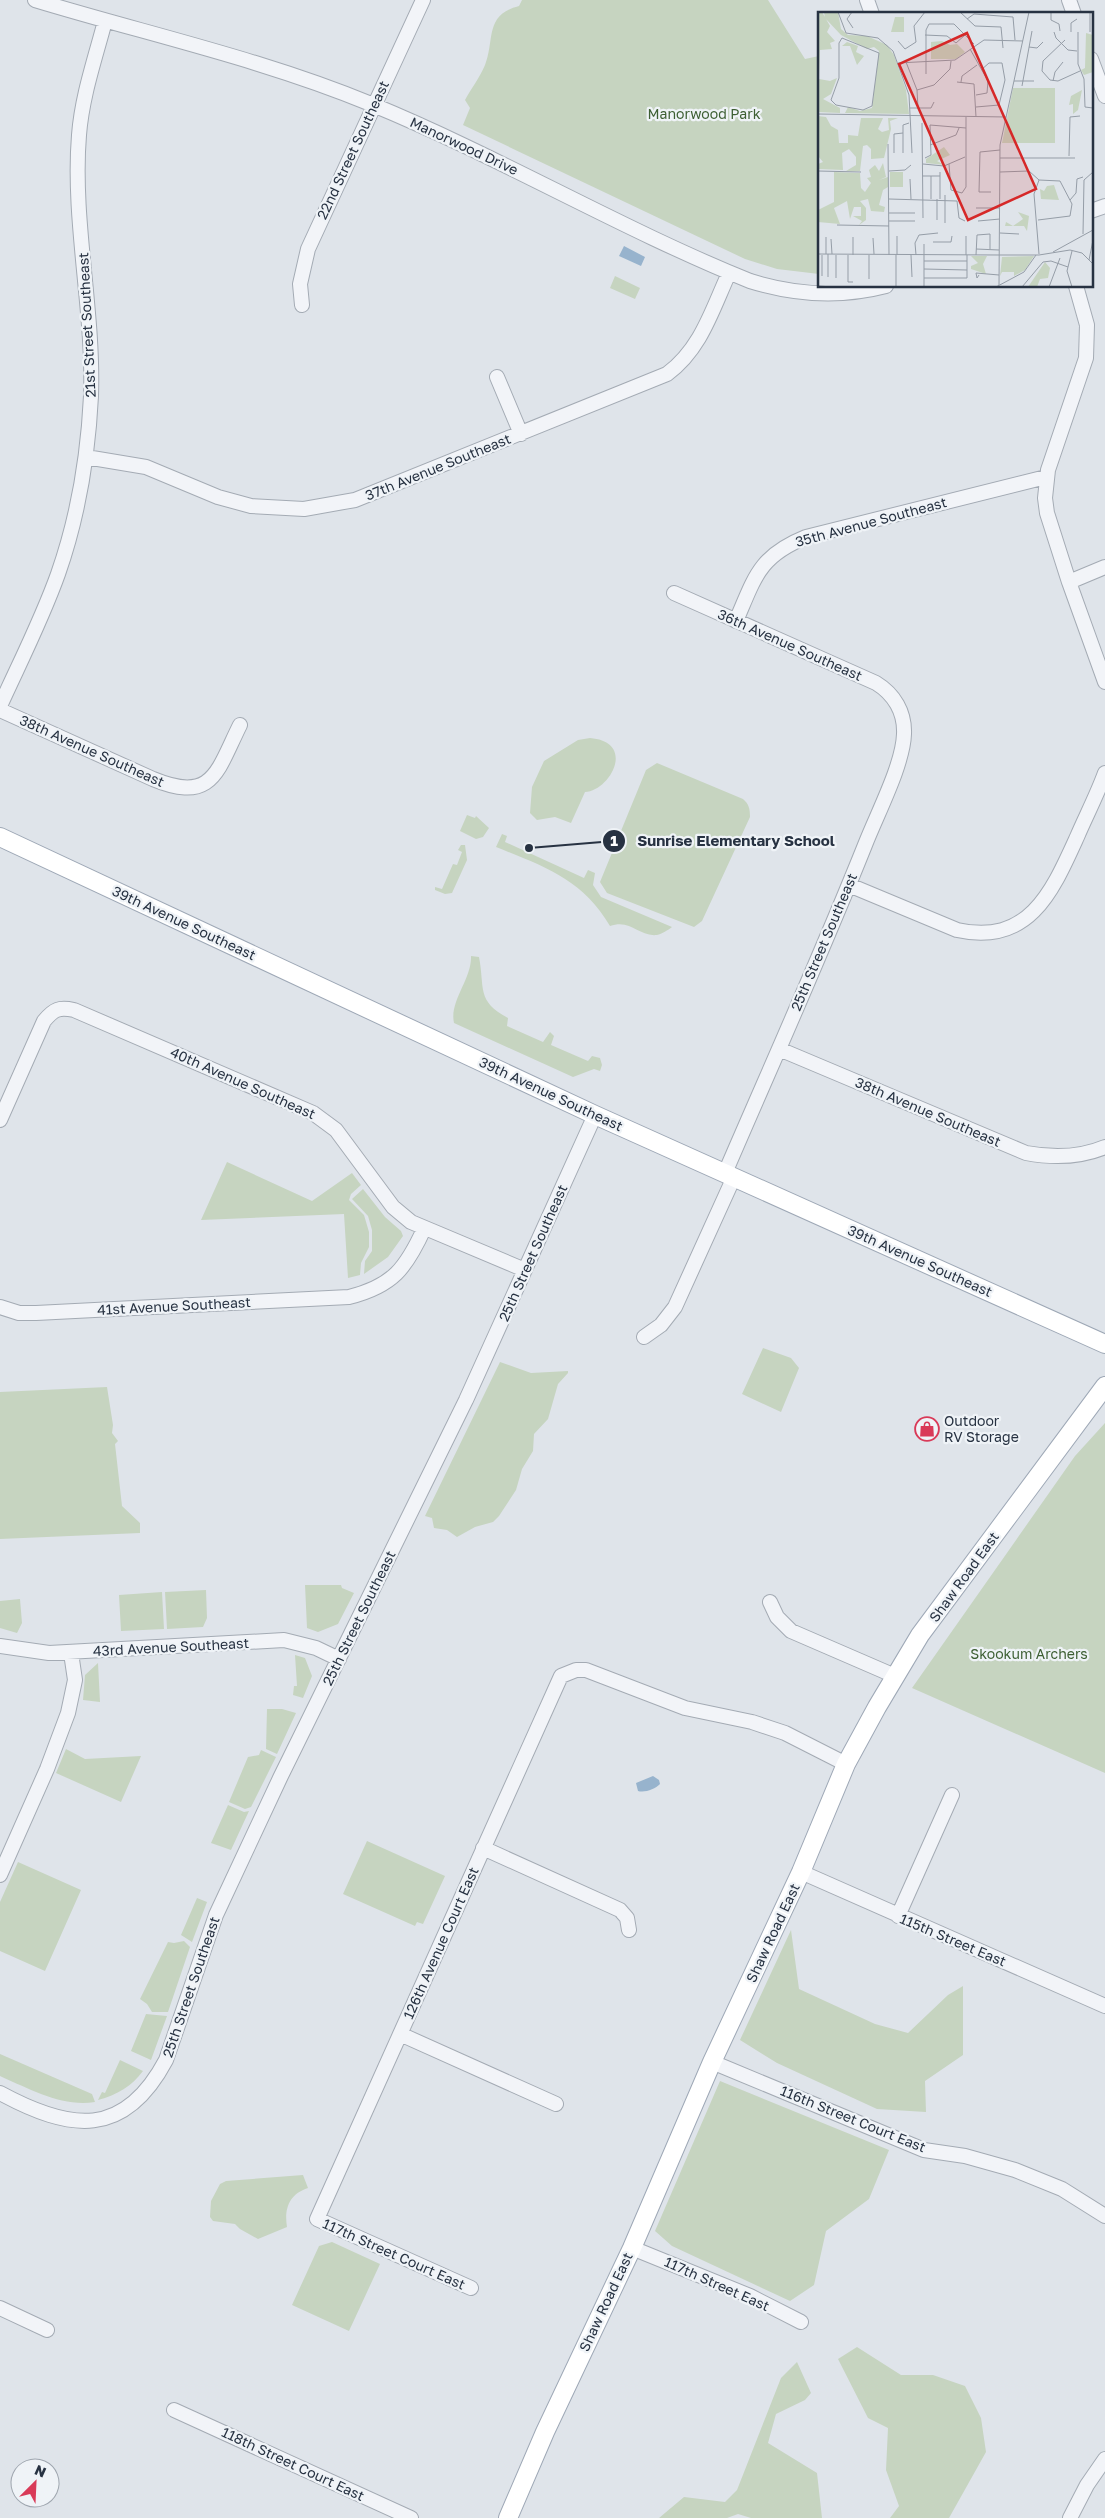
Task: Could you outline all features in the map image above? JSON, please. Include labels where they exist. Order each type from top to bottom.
[{"type":"main road","name":"39th Avenue Southeast","points":[[0,837],[595,1115],[1105,1344]]},
{"type":"main road","name":"Shaw Road East","points":[[508,2518],[545,2432],[632,2248],[712,2062],[802,1872],[846,1764],[895,1676],[920,1636],[1105,1386]]},
{"type":"street","name":"Manorwood Drive","points":[[35,0],[283,70],[373,105],[516,170],[729,273],[769,287],[807,294],[843,294],[875,288]]},
{"type":"street","name":"22nd Street Southeast","points":[[302,305],[300,284],[308,249],[423,0]]},
{"type":"street","points":[[867,0],[871,12]]},
{"type":"street","name":"21st Street Southeast","points":[[0,706],[58,574],[75,516],[86,457],[91,363],[79,182],[79,136],[86,90],[105,21]]},
{"type":"street","points":[[1092,62],[1105,96]]},
{"type":"street","points":[[1092,211],[1105,206]]},
{"type":"street","name":"37th Avenue Southeast","points":[[86,457],[146,467],[234,502],[269,508],[304,509],[338,504],[364,497],[654,380],[679,365],[701,336],[729,273]]},
{"type":"street","points":[[1077,288],[1087,325],[1086,358],[1046,477],[1045,498],[1069,582],[1105,682]]},
{"type":"street","points":[[497,377],[521,434]]},
{"type":"street","name":"35th Avenue Southeast","points":[[736,621],[764,562],[788,544],[806,537],[1046,477]]},
{"type":"street","points":[[1069,582],[1105,567]]},
{"type":"street","name":"36th Avenue Southeast","points":[[674,593],[876,683],[887,690],[898,706]]},
{"type":"street","name":"25th Street Southeast","points":[[729,1175],[778,1049],[849,885],[901,750],[903,722],[898,706]]},
{"type":"street","name":"38th Avenue Southeast","points":[[0,710],[160,782],[188,789],[200,786],[211,779],[240,724]]},
{"type":"street","points":[[849,885],[957,930],[971,933],[1010,928],[1034,913],[1057,881],[1105,773]]},
{"type":"street","name":"40th Avenue Southeast","points":[[0,1120],[44,1021],[52,1012],[60,1007],[74,1010],[319,1117],[336,1130],[393,1207],[424,1229],[525,1270]]},
{"type":"street","name":"38th Avenue Southeast","points":[[778,1049],[1026,1153],[1057,1157],[1081,1154],[1105,1146]]},
{"type":"street","name":"25th Street Southeast","points":[[0,2093],[52,2117],[86,2121],[119,2114],[146,2092],[166,2060],[216,1915],[466,1400],[595,1115]]},
{"type":"street","points":[[644,1337],[661,1325],[675,1307],[729,1175]]},
{"type":"street","name":"41st Avenue Southeast","points":[[0,1307],[19,1313],[36,1313],[349,1297],[367,1293],[383,1285],[399,1272],[408,1263],[424,1229]]},
{"type":"street","points":[[770,1602],[776,1617],[791,1631],[895,1676]]},
{"type":"street","name":"43rd Avenue Southeast","points":[[0,1646],[33,1652],[71,1652],[284,1640],[316,1648],[339,1659]]},
{"type":"street","points":[[0,1875],[47,1769],[68,1713],[75,1680],[71,1652]]},
{"type":"street","name":"126th Avenue Court East","points":[[317,2219],[562,1676],[570,1671],[586,1670],[684,1708],[752,1722],[785,1733],[846,1764]]},
{"type":"street","points":[[898,1916],[952,1795]]},
{"type":"street","points":[[483,1848],[620,1910],[627,1918],[629,1930]]},
{"type":"street","name":"115th Street East","points":[[802,1872],[1105,2006]]},
{"type":"street","points":[[400,2034],[556,2104]]},
{"type":"street","name":"116th Street Court East","points":[[712,2062],[924,2150],[965,2156],[1015,2170],[1062,2189],[1105,2216]]},
{"type":"street","name":"117th Street Court East","points":[[317,2219],[470,2288]]},
{"type":"street","name":"117th Street East","points":[[632,2248],[750,2296],[801,2322]]},
{"type":"street","points":[[0,2308],[47,2330]]},
{"type":"street","name":"118th Street Court East","points":[[174,2410],[411,2518]]},
{"type":"street","points":[[1070,2518],[1086,2485],[1105,2459]]},
{"type":"green space","name":"Manorwood Park","points":[[522,0],[768,0],[805,59],[818,56],[818,274],[777,269],[745,259],[463,125],[470,108],[465,100],[485,65],[495,22],[508,10],[519,6]]},
{"type":"green space","points":[[615,276],[640,288],[635,299],[610,288]]},
{"type":"green space","points":[[590,738],[604,741],[613,748],[616,757],[610,776],[594,790],[585,792],[571,823],[555,817],[537,820],[530,813],[532,787],[544,761],[578,740]]},
{"type":"green space","points":[[657,763],[743,799],[749,809],[750,817],[702,921],[694,927],[607,893],[600,882],[646,770]]},
{"type":"green space","points":[[467,815],[475,818],[476,816],[489,828],[483,837],[476,839],[460,831]]},
{"type":"green space","points":[[502,834],[507,836],[505,842],[584,878],[588,870],[595,873],[593,885],[601,897],[672,927],[657,935],[650,935],[630,926],[618,924],[610,926],[587,897],[561,876],[496,847]]},
{"type":"green space","points":[[461,845],[465,845],[467,860],[452,893],[445,894],[435,890],[435,887],[442,889],[453,864],[457,865],[462,852],[458,850]]},
{"type":"green space","points":[[471,956],[479,957],[482,985],[486,999],[491,1006],[508,1018],[507,1026],[543,1042],[550,1032],[554,1036],[551,1045],[588,1061],[592,1056],[600,1058],[602,1065],[600,1071],[594,1069],[573,1077],[454,1023],[453,1015],[457,998],[468,973]]},
{"type":"green space","points":[[227,1162],[312,1201],[352,1173],[361,1185],[351,1194],[349,1200],[364,1215],[369,1232],[369,1247],[361,1263],[360,1275],[348,1278],[344,1214],[201,1220]]},
{"type":"green space","points":[[363,1189],[385,1217],[401,1231],[403,1236],[388,1257],[364,1274],[365,1261],[372,1251],[372,1230],[368,1216],[352,1199]]},
{"type":"green space","points":[[763,1348],[791,1358],[799,1368],[781,1412],[742,1394]]},
{"type":"green space","points":[[500,1362],[531,1373],[568,1371],[568,1373],[558,1384],[548,1419],[534,1434],[533,1451],[522,1469],[516,1490],[499,1516],[493,1522],[475,1527],[457,1537],[447,1530],[434,1528],[432,1518],[425,1516]]},
{"type":"green space","points":[[107,1387],[113,1425],[112,1433],[118,1441],[115,1444],[122,1506],[140,1523],[140,1533],[0,1539],[0,1392]]},
{"type":"green space","name":"Skookum Archers","points":[[1105,1423],[1105,1773],[912,1688],[1075,1456]]},
{"type":"green space","points":[[305,1585],[341,1585],[342,1588],[354,1593],[338,1624],[318,1632],[307,1628]]},
{"type":"green space","points":[[206,1590],[207,1618],[203,1627],[167,1629],[165,1592]]},
{"type":"green space","points":[[162,1592],[164,1629],[121,1631],[119,1595]]},
{"type":"green space","points":[[20,1599],[22,1623],[17,1633],[0,1628],[0,1601]]},
{"type":"green space","points":[[295,1655],[305,1658],[312,1676],[303,1698],[293,1695],[294,1686],[297,1686]]},
{"type":"green space","points":[[98,1663],[100,1702],[83,1700],[85,1675]]},
{"type":"green space","points":[[267,1709],[282,1709],[296,1713],[277,1754],[266,1749]]},
{"type":"green space","points":[[66,1749],[85,1759],[141,1756],[121,1802],[56,1773]]},
{"type":"green space","points":[[261,1750],[276,1757],[251,1807],[245,1809],[229,1802],[248,1757],[259,1755]]},
{"type":"green space","points":[[228,1805],[244,1812],[249,1811],[231,1850],[211,1843]]},
{"type":"green space","points":[[367,1841],[445,1876],[423,1924],[417,1922],[415,1926],[343,1894]]},
{"type":"green space","points":[[18,1862],[81,1890],[45,1971],[0,1951],[0,1902]]},
{"type":"green space","points":[[197,1898],[207,1902],[192,1942],[181,1935]]},
{"type":"green space","points":[[791,1930],[799,1989],[875,2024],[908,2033],[948,1995],[963,1986],[963,2055],[925,2081],[926,2112],[877,2109],[777,2063],[740,2040]]},
{"type":"green space","points":[[184,1941],[190,1947],[168,2012],[152,2012],[147,2004],[140,1999],[168,1942]]},
{"type":"green space","points":[[146,2014],[167,2016],[151,2060],[131,2051]]},
{"type":"green space","points":[[0,2054],[92,2094],[95,2102],[83,2103],[59,2100],[0,2076]]},
{"type":"green space","points":[[120,2060],[143,2071],[123,2089],[98,2100],[102,2092],[105,2093]]},
{"type":"green space","points":[[720,2081],[889,2150],[869,2199],[826,2231],[814,2285],[790,2301],[672,2246],[655,2231]]},
{"type":"green space","points":[[303,2175],[308,2188],[296,2194],[289,2203],[286,2214],[287,2227],[258,2239],[235,2224],[213,2221],[210,2217],[211,2201],[220,2184],[226,2181]]},
{"type":"green space","points":[[332,2242],[380,2264],[349,2331],[292,2305],[319,2246]]},
{"type":"green space","points":[[857,2347],[901,2375],[933,2375],[965,2386],[981,2418],[986,2452],[949,2518],[890,2518],[899,2506],[886,2470],[888,2428],[868,2418],[838,2359]]},
{"type":"green space","points":[[797,2362],[811,2393],[805,2400],[776,2414],[768,2443],[817,2473],[822,2518],[751,2518],[738,2514],[727,2518],[659,2518],[684,2497],[725,2502],[737,2490],[781,2378]]},
{"type":"water","points":[[624,246],[645,257],[641,266],[619,256]]},
{"type":"water","points":[[653,1776],[659,1780],[660,1784],[650,1790],[638,1791],[636,1783]]},
{"type":"place","name":"Sunrise Elementary School","points":[[529,848]]},
{"type":"place","name":"Outdoor RV Storage","points":[[927,1429]]}]
